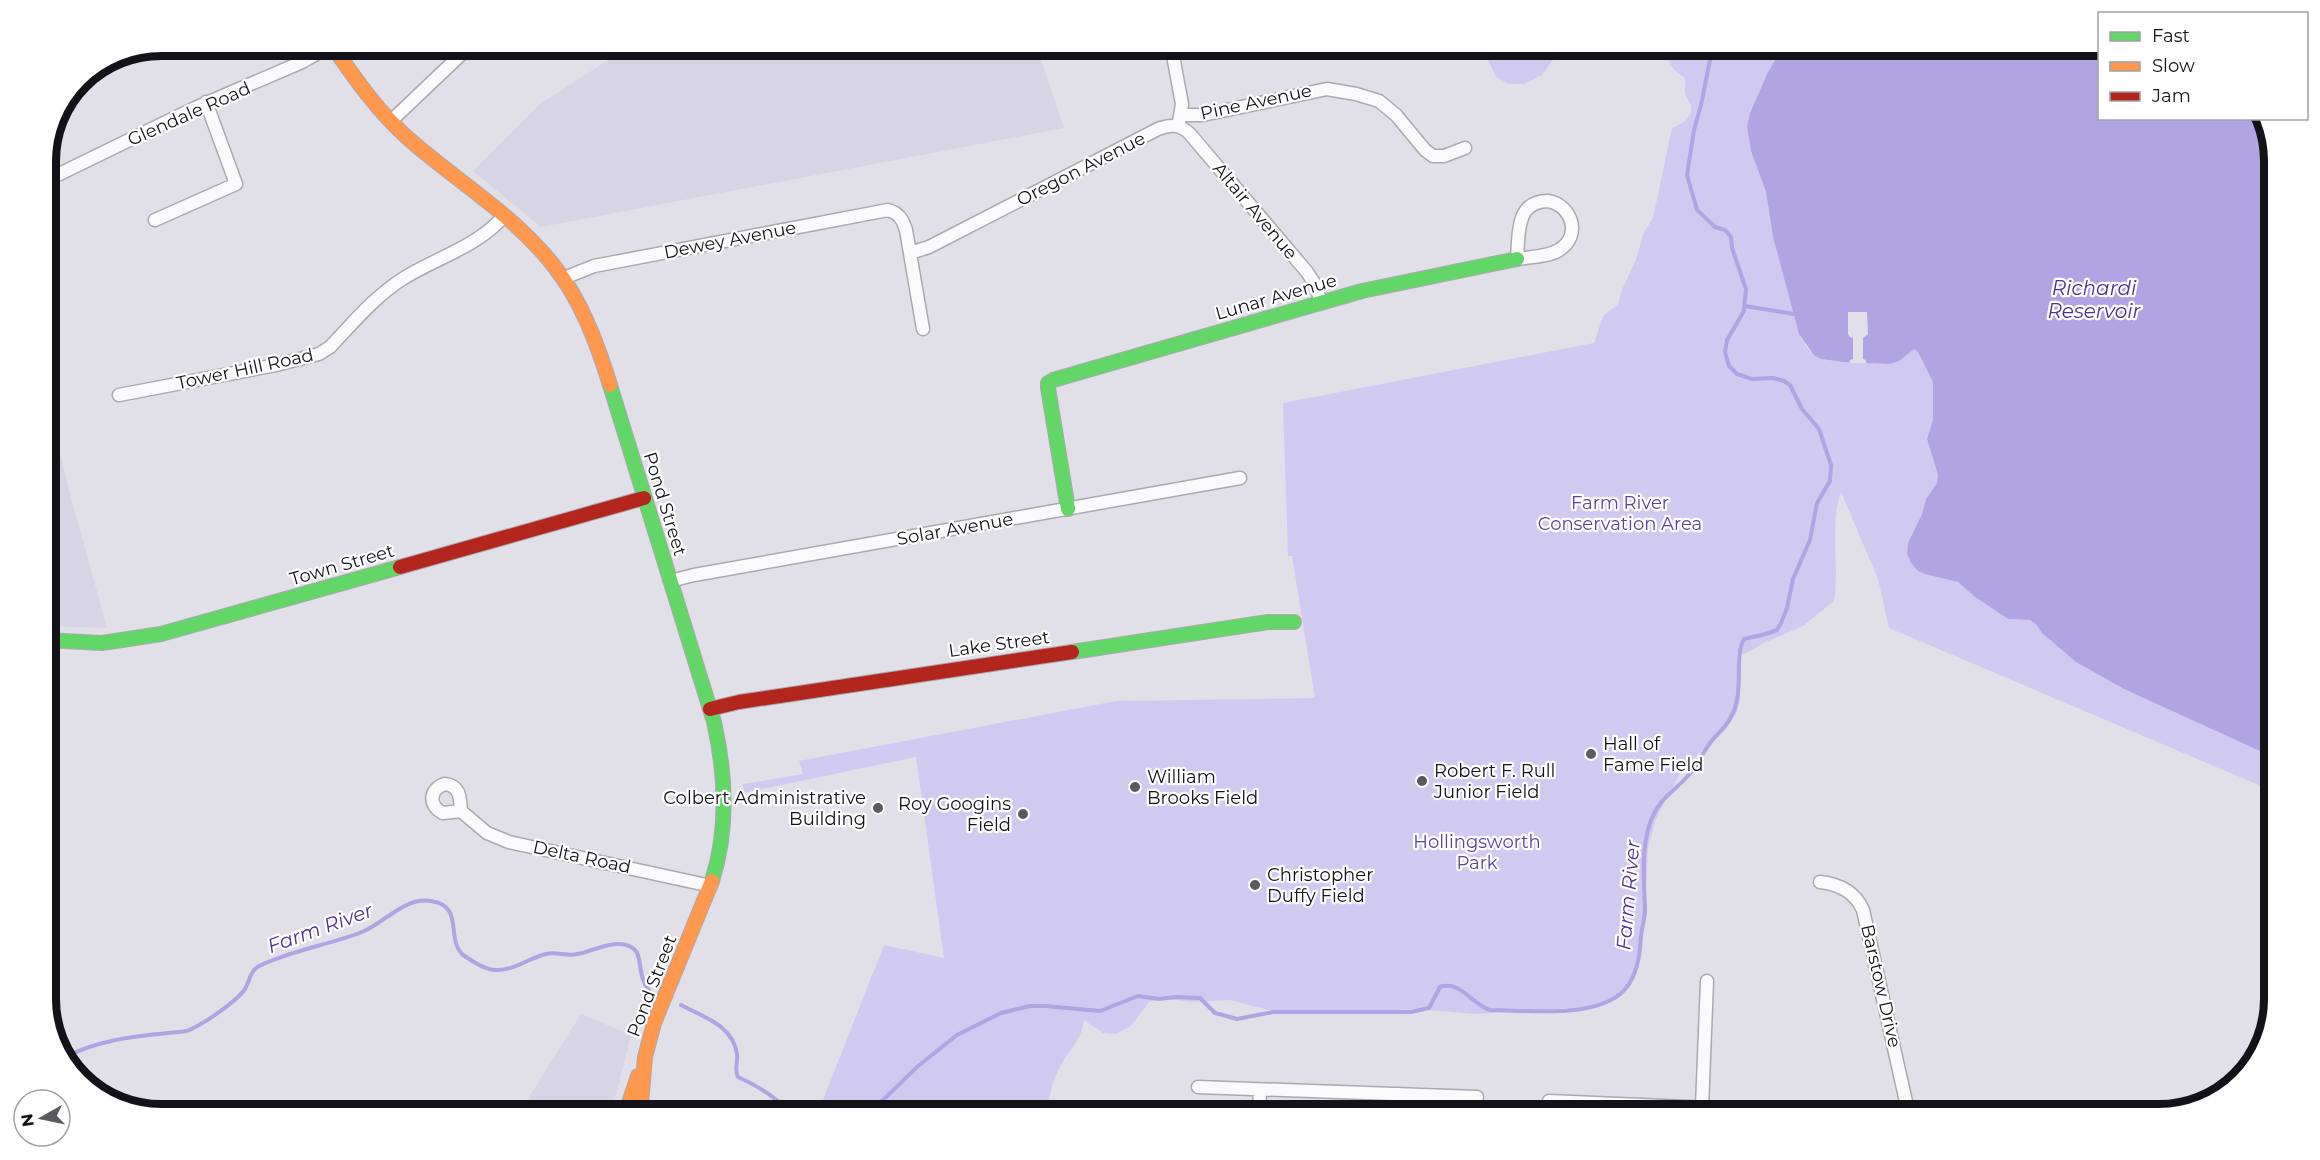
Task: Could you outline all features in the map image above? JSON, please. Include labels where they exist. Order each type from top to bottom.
[{"type":"street","name":"Glendale Road","points":[[56,176],[206,102],[302,63],[314,56]]},
{"type":"street","name":"Pond Street","points":[[340,56],[364,90],[391,121],[539,248],[564,278],[582,308],[597,343],[710,709],[722,753],[725,799],[722,844],[711,886],[660,1006],[629,1105]]},
{"type":"street","points":[[391,121],[459,56]]},
{"type":"street","points":[[1173,56],[1181,98],[1179,121]]},
{"type":"street","name":"Pine Avenue","points":[[1179,121],[1317,89],[1327,89],[1367,97],[1386,105],[1425,150],[1433,156],[1444,156],[1465,148]]},
{"type":"street","points":[[156,220],[236,184],[206,102]]},
{"type":"street","name":"Oregon Avenue","points":[[910,253],[929,247],[1158,129],[1179,121]]},
{"type":"street","name":"Altair Avenue","points":[[1179,121],[1307,272],[1316,286],[1321,303]]},
{"type":"street","name":"Lunar Avenue","points":[[1068,509],[1048,383],[1373,288],[1554,252],[1566,244],[1572,224],[1567,212],[1561,206],[1552,201],[1543,201],[1535,203],[1525,211],[1520,223],[1517,259]]},
{"type":"street","name":"Dewey Avenue","points":[[564,278],[594,266],[883,211],[893,211],[898,214],[906,230],[910,253]]},
{"type":"street","name":"Tower Hill Road","points":[[119,395],[276,365],[319,354],[330,347],[388,289],[411,274],[482,237],[504,216]]},
{"type":"street","points":[[910,253],[923,329]]},
{"type":"street","name":"Solar Avenue","points":[[670,581],[1240,478]]},
{"type":"street","name":"Town Street","points":[[56,641],[102,643],[161,633],[644,498]]},
{"type":"street","name":"Lake Street","points":[[710,709],[739,702],[1268,622],[1294,622]]},
{"type":"street","name":"Delta Road","points":[[461,811],[487,833],[509,842],[711,886]]},
{"type":"street","name":"Barstow Drive","points":[[1820,882],[1835,884],[1850,892],[1863,910],[1907,1105]]},
{"type":"street","points":[[1702,1105],[1707,981]]},
{"type":"street","name":"Pond Street","points":[[641,1105],[644,1062]]},
{"type":"street","points":[[644,1062],[650,1105]]},
{"type":"street","points":[[1198,1087],[1477,1097]]},
{"type":"street","points":[[1259,1105],[1260,1090]]},
{"type":"street","points":[[1398,1105],[1399,1095]]},
{"type":"street","points":[[1549,1101],[1568,1105]]},
{"type":"shaded area","points":[[614,56],[1040,56],[1064,128],[541,227],[473,171],[539,105]]},
{"type":"shaded area","points":[[56,437],[73,505],[107,628],[56,626]]},
{"type":"shaded area","points":[[581,1014],[631,1035],[614,1105],[524,1105]]},
{"type":"green space","points":[[1487,56],[1558,56],[1542,75],[1524,84],[1509,84],[1496,77]]},
{"type":"green space","points":[[1666,56],[1777,56],[1750,113],[1747,127],[1751,151],[1766,192],[1773,237],[1799,334],[1808,349],[1821,359],[1843,362],[1890,364],[1914,349],[1918,351],[1933,382],[1933,420],[1927,439],[1938,475],[1937,483],[1926,499],[1922,514],[1908,543],[1907,554],[1911,563],[1918,571],[1958,582],[1975,597],[2008,619],[2030,620],[2076,662],[2124,689],[2264,753],[2264,787],[1889,628],[1878,579],[1841,492],[1837,505],[1835,533],[1836,588],[1834,601],[1803,626],[1745,654],[1737,652],[1740,699],[1737,712],[1722,732],[1683,768],[1656,819],[1648,848],[1645,912],[1638,969],[1628,987],[1609,1001],[1588,1007],[1476,1014],[1413,1009],[1357,1013],[1312,1010],[1283,1014],[1230,1000],[1192,1002],[1163,998],[1149,1002],[1131,1026],[1116,1034],[1103,1033],[1084,1020],[1078,1038],[1055,1077],[1049,1105],[821,1105],[884,945],[944,958],[916,757],[743,793],[743,784],[803,774],[799,761],[1116,701],[1315,698],[1292,556],[1288,556],[1283,403],[1594,343],[1603,316],[1618,304],[1637,257],[1643,234],[1653,218],[1672,128],[1686,120],[1691,111],[1685,94],[1684,77],[1674,69]]},
{"type":"water","name":"Richardi Reservoir","points":[[1777,56],[2098,56],[2098,120],[2256,120],[2264,154],[2264,753],[2124,689],[2076,662],[2030,620],[2008,619],[1975,597],[1958,582],[1925,574],[1918,571],[1911,563],[1907,554],[1908,543],[1922,514],[1926,499],[1937,483],[1938,475],[1927,439],[1933,420],[1933,382],[1918,352],[1914,349],[1899,361],[1890,364],[1843,362],[1821,359],[1814,355],[1799,334],[1773,237],[1766,192],[1751,151],[1747,127],[1750,113]]},
{"type":"pier","points":[[1848,312],[1867,312],[1868,334],[1863,338],[1863,359],[1866,363],[1850,363],[1853,359],[1853,338],[1848,334]]},
{"type":"waterway","name":"Farm River","points":[[877,1105],[917,1067],[957,1035],[1001,1013],[1030,1006],[1100,1011],[1138,996],[1159,999],[1200,998],[1215,1013],[1237,1019],[1273,1012],[1411,1012],[1429,1008],[1440,987],[1447,986],[1460,990],[1490,1010],[1544,1012],[1565,1011],[1603,1004],[1618,996],[1629,984],[1638,961],[1645,916],[1644,854],[1650,823],[1661,802],[1690,773],[1730,719],[1735,709],[1739,687],[1739,656],[1744,639],[1777,630],[1781,623],[1787,608],[1793,579],[1810,540],[1817,503],[1830,481],[1831,465],[1819,429],[1802,409],[1790,385],[1773,378],[1752,379],[1737,374],[1729,366],[1725,352],[1727,340],[1744,311],[1746,289],[1732,248],[1731,237],[1725,230],[1715,227],[1697,210],[1687,175],[1694,130],[1711,56]]},
{"type":"waterway","points":[[1745,306],[1794,314]]},
{"type":"waterway","name":"Farm River","points":[[71,1054],[109,1042],[187,1031],[210,1019],[234,1000],[245,989],[252,973],[259,966],[362,932],[403,907],[421,901],[431,901],[448,909],[458,948],[463,955],[487,969],[502,970],[546,954],[573,955],[613,944],[628,945],[637,952],[643,979],[649,990]]},
{"type":"waterway","name":"Farm River","points":[[681,1005],[723,1029],[734,1044],[738,1077],[753,1084],[782,1105]]},
{"type":"traffic: fast","points":[[1068,509],[1048,388],[1048,383],[1053,380],[1362,291],[1517,259]]},
{"type":"traffic: fast","points":[[610,385],[714,722],[721,762],[724,801],[721,841],[712,881]]},
{"type":"traffic: fast","points":[[56,641],[102,643],[161,634],[400,567]]},
{"type":"traffic: fast","points":[[1072,652],[1268,622],[1294,622]]},
{"type":"traffic: slow","points":[[340,56],[368,95],[399,130],[504,215],[554,266],[564,279],[587,323],[610,385]]},
{"type":"traffic: slow","points":[[641,1105],[645,1057],[654,1023],[712,881]]},
{"type":"traffic: slow","points":[[628,1105],[638,1076]]},
{"type":"traffic: jam","points":[[400,567],[644,498]]},
{"type":"traffic: jam","points":[[710,709],[739,702],[1072,652]]},
{"type":"place","name":"Hall of Fame Field","points":[[1591,754]]},
{"type":"place","name":"Robert F. Rull Junior Field","points":[[1422,781]]},
{"type":"place","name":"William Brooks Field","points":[[1135,787]]},
{"type":"place","name":"Colbert Administrative Building","points":[[878,808]]},
{"type":"place","name":"Roy Googins Field","points":[[1023,814]]},
{"type":"place","name":"Christopher Duffy Field","points":[[1255,885]]},
{"type":"park label","name":"Farm River Conservation Area","points":[[1620,513]]},
{"type":"park label","name":"Hollingsworth Park","points":[[1477,852]]}]
